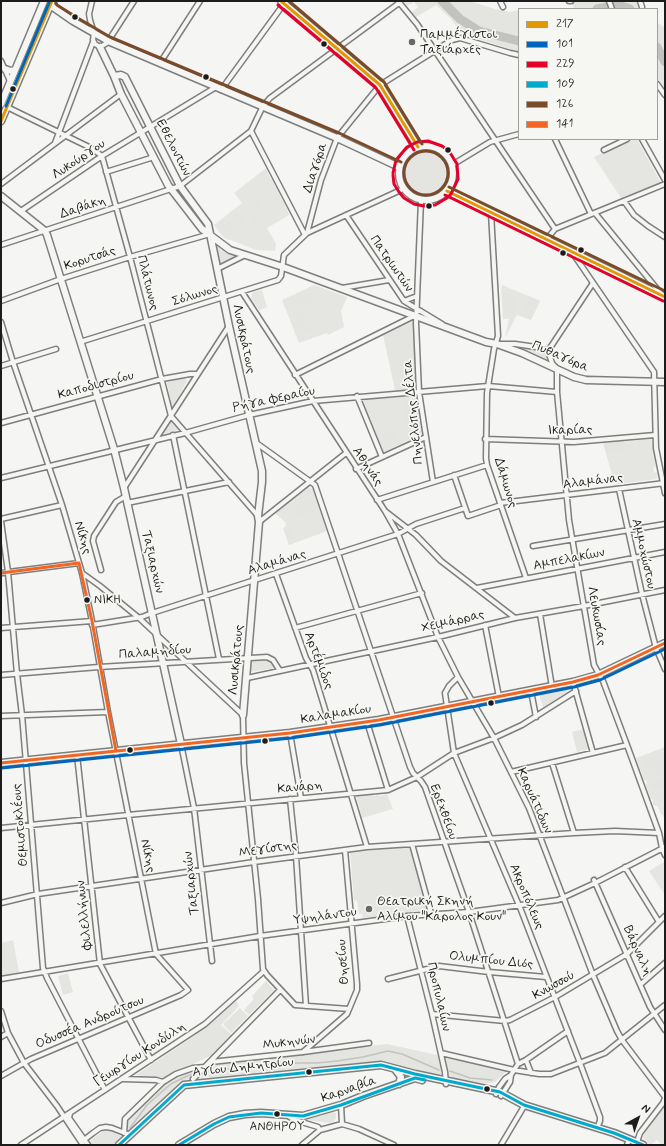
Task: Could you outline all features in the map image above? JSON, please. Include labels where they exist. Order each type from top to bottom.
[{"type":"street","points":[[55,144],[93,42],[92,38],[94,33],[89,14],[92,1]]},
{"type":"street","points":[[93,42],[100,47],[105,45],[134,1]]},
{"type":"street","points":[[160,63],[200,1]]},
{"type":"street","points":[[500,1],[503,7]]},
{"type":"street","points":[[640,1],[642,7]]},
{"type":"street","points":[[47,2],[73,21],[108,41],[337,138],[399,167]]},
{"type":"street","points":[[1,121],[3,103],[11,81],[47,2]]},
{"type":"street","points":[[3,103],[47,2]]},
{"type":"street","points":[[219,88],[284,2],[337,50],[380,85],[418,147]]},
{"type":"street","points":[[180,186],[251,131],[263,106],[270,98],[337,50],[399,2],[417,24],[555,229]]},
{"type":"street","name":"Διαγόρα","points":[[306,234],[321,180],[337,138],[380,85],[452,40],[460,38],[518,55]]},
{"type":"street","name":"Εθελοντών","points":[[100,47],[121,94],[170,189],[202,229],[230,250],[283,267]]},
{"type":"street","points":[[1,61],[11,81]]},
{"type":"street","points":[[5,69],[11,71],[16,70]]},
{"type":"street","name":"Εθελοντών","points":[[114,76],[121,75],[125,77],[180,186],[208,224],[223,298]]},
{"type":"street","name":"Λυκούργου","points":[[21,211],[102,156],[150,126],[219,88]]},
{"type":"street","points":[[659,91],[665,95]]},
{"type":"street","points":[[1,184],[121,94]]},
{"type":"street","points":[[3,103],[59,133],[91,148],[102,156]]},
{"type":"street","points":[[251,131],[306,234]]},
{"type":"street","points":[[452,165],[490,142],[518,134]]},
{"type":"street","points":[[556,140],[593,213],[665,297]]},
{"type":"street","points":[[604,150],[625,140]]},
{"type":"street","points":[[643,140],[665,180]]},
{"type":"street","points":[[428,146],[440,150],[448,158],[452,165],[452,179],[447,191],[437,198],[429,201],[412,197],[403,189],[399,182],[400,162],[406,154],[418,147],[428,146]]},
{"type":"street","name":"Πλάτωνος","points":[[102,156],[171,416]]},
{"type":"street","points":[[106,172],[154,157]]},
{"type":"street","points":[[546,240],[555,229],[665,184]]},
{"type":"street","name":"Δαβάκη","points":[[1,245],[180,186]]},
{"type":"street","points":[[283,267],[284,255],[306,234],[403,189]]},
{"type":"street","points":[[447,191],[665,297]]},
{"type":"street","points":[[1,196],[45,231]]},
{"type":"street","name":"Πηνελόπης Δέλτα","points":[[421,200],[416,308],[419,392],[433,482]]},
{"type":"street","points":[[624,201],[627,207],[641,220],[665,237]]},
{"type":"street","name":"Δάμωνος","points":[[491,213],[498,321],[497,344],[494,349],[488,386],[486,439],[487,465],[526,578]]},
{"type":"street","name":"Πατριωτών","points":[[346,215],[404,301],[449,328]]},
{"type":"street","name":"Ταξιαρχών","points":[[45,231],[114,449],[126,496],[194,808],[212,961]]},
{"type":"street","name":"Κορυτσάς","points":[[1,301],[61,279],[210,234]]},
{"type":"street","points":[[572,252],[652,367],[655,376],[655,435],[658,461],[665,493]]},
{"type":"street","points":[[217,269],[246,255]]},
{"type":"street","name":"Πυθαγόρα","points":[[283,267],[486,342],[497,344],[522,353],[574,377],[586,380],[665,382]]},
{"type":"street","name":"Σόλωνος","points":[[80,342],[278,280],[281,276],[283,267]]},
{"type":"street","name":"Πυθαγόρα","points":[[340,288],[389,280]]},
{"type":"street","points":[[557,369],[552,363],[548,351],[593,283]]},
{"type":"street","name":"Αθηνάς","points":[[242,292],[356,469],[385,511],[408,528],[441,561],[515,618]]},
{"type":"street","points":[[404,301],[417,296]]},
{"type":"street","name":"Λυσικράτους","points":[[223,298],[254,441],[262,471],[243,738],[264,971]]},
{"type":"street","points":[[295,374],[416,315]]},
{"type":"street","name":"Νίκης","points":[[1,322],[13,362],[62,505],[82,573],[99,667],[156,954]]},
{"type":"street","points":[[124,488],[229,326]]},
{"type":"street","name":"Πυθαγόρα","points":[[497,344],[516,344],[541,348],[548,351]]},
{"type":"street","points":[[1,366],[56,349]]},
{"type":"street","name":"Λευκωσίας","points":[[557,369],[557,392],[572,539],[594,665],[603,682],[627,745],[659,832],[665,856]]},
{"type":"street","name":"Καποδιστρίου","points":[[1,423],[162,379],[197,374]]},
{"type":"street","name":"Ρήγα Φεραίου","points":[[1,478],[114,449],[185,433],[249,415],[313,401],[488,386],[557,392]]},
{"type":"street","points":[[358,396],[382,457]]},
{"type":"street","points":[[171,416],[229,482],[258,519],[346,453]]},
{"type":"street","points":[[173,435],[219,659]]},
{"type":"street","name":"Ικαρίας","points":[[486,439],[574,442],[655,435]]},
{"type":"street","points":[[356,469],[426,437]]},
{"type":"street","points":[[254,441],[310,481]]},
{"type":"street","points":[[377,500],[487,465]]},
{"type":"street","points":[[454,476],[465,508]]},
{"type":"street","name":"Ερεχθείου","points":[[310,481],[315,485],[410,767],[425,787],[469,912],[518,1064]]},
{"type":"street","points":[[127,503],[229,482]]},
{"type":"street","name":"Αλαμάνας","points":[[1,628],[92,623],[139,618],[339,554],[398,534],[408,528],[465,508],[468,516],[501,504],[664,483]]},
{"type":"street","name":"Αμμοχώστου","points":[[619,489],[642,594],[656,648],[665,669]]},
{"type":"street","points":[[101,570],[93,541],[94,536],[116,502],[126,496]]},
{"type":"street","points":[[1,520],[62,505]]},
{"type":"street","name":"Καρυάτιδων","points":[[385,511],[398,534],[438,636],[458,677],[494,738],[529,808],[592,975],[622,1040],[665,1097]]},
{"type":"street","name":"Θεμιστοκλέους","points":[[1,520],[8,572],[22,715],[45,972],[105,1090]]},
{"type":"street","points":[[533,546],[627,529],[665,524]]},
{"type":"street","name":"Αμπελακίων","points":[[477,588],[665,552]]},
{"type":"street","points":[[1,573],[79,563]]},
{"type":"street","points":[[82,573],[139,618],[244,715]]},
{"type":"street","name":"Αρτέμιδος","points":[[276,574],[295,628],[313,670],[367,847]]},
{"type":"street","name":"Χειμάρρας","points":[[247,678],[515,618],[665,590]]},
{"type":"street","points":[[295,628],[422,592]]},
{"type":"street","points":[[540,614],[552,687]]},
{"type":"street","points":[[485,625],[499,697]]},
{"type":"street","name":"Καλαμακίου","points":[[1,763],[290,733],[367,722],[574,682],[598,675],[665,643]]},
{"type":"street","name":"Παλαμηδίου","points":[[1,675],[248,657],[270,658],[280,671]]},
{"type":"street","name":"Ακροπόλεως","points":[[458,677],[445,693],[454,753],[518,904],[568,1030],[600,1117],[597,1128]]},
{"type":"street","points":[[574,682],[593,753]]},
{"type":"street","points":[[531,691],[536,717]]},
{"type":"street","name":"Κανάρη","points":[[1,828],[388,790],[417,777],[454,753],[494,738],[536,717],[576,691]]},
{"type":"street","points":[[1,716],[108,712]]},
{"type":"street","points":[[367,722],[388,790]]},
{"type":"street","points":[[290,733],[301,798]]},
{"type":"street","points":[[511,772],[552,764],[627,745]]},
{"type":"street","name":"Φιλελλήνων","points":[[77,755],[100,964],[151,1060]]},
{"type":"street","points":[[552,764],[574,833]]},
{"type":"street","points":[[290,800],[296,856],[306,1006]]},
{"type":"street","name":"Μεγίστης","points":[[1,903],[38,894],[367,847],[574,833],[615,831],[659,832]]},
{"type":"street","points":[[412,844],[431,913]]},
{"type":"street","name":"Υψηλάντου","points":[[1,980],[260,936],[431,913],[469,912],[518,904],[563,899],[594,881],[663,847]]},
{"type":"street","name":"Θησείου","points":[[303,1052],[347,1014],[357,990],[345,850]]},
{"type":"street","points":[[625,867],[659,922]]},
{"type":"street","name":"Βάρναλη","points":[[594,881],[654,1014],[665,1030]]},
{"type":"street","name":"Προπυλαίων","points":[[407,916],[422,970],[446,1082]]},
{"type":"street","name":"Κνωσσού","points":[[432,1014],[505,1021],[515,1018],[555,997],[627,954],[665,916]]},
{"type":"street","name":"Οδυσσέα Ανδρούτσου","points":[[1,1076],[24,1063],[181,995],[188,990],[156,954]]},
{"type":"street","points":[[641,984],[665,962]]},
{"type":"street","name":"Ολυμπίου Διός","points":[[388,979],[439,966],[546,977]]},
{"type":"street","points":[[264,971],[295,1005],[349,1009]]},
{"type":"street","name":"Γεωργίου Κονδύλη","points":[[21,1145],[68,1116],[212,1019],[264,971]]},
{"type":"street","points":[[194,1078],[280,990]]},
{"type":"street","points":[[441,1055],[531,1073],[551,1074],[605,1053],[665,1005]]},
{"type":"street","points":[[1,1012],[8,1033],[24,1063],[68,1116],[88,1145]]},
{"type":"street","points":[[499,1094],[510,1082],[511,1075],[518,1064],[568,1030]]},
{"type":"street","points":[[1,1037],[8,1033]]},
{"type":"street","name":"Μυκηνών","points":[[211,1062],[369,1043]]},
{"type":"street","points":[[526,1060],[531,1073]]},
{"type":"street","name":"Αγίου Δημητρίου","points":[[119,1145],[184,1085],[376,1065],[499,1094],[524,1105],[597,1128],[643,1145]]},
{"type":"street","points":[[124,1133],[125,1119],[163,1082],[176,1074],[193,1068],[204,1068]]},
{"type":"street","points":[[395,1069],[401,1077],[400,1084]]},
{"type":"street","points":[[499,1094],[505,1078],[511,1075]]},
{"type":"street","name":"Αγίου Δημητρίου","points":[[400,1084],[415,1078],[446,1082]]},
{"type":"street","points":[[122,1079],[149,1079],[163,1082]]},
{"type":"street","name":"Καρναβία","points":[[179,1145],[214,1124],[229,1117],[261,1113],[303,1116],[341,1105],[400,1084]]},
{"type":"street","name":"Αγίου Δημητρίου","points":[[499,1094],[523,1108],[628,1144],[636,1143]]},
{"type":"street","points":[[636,1143],[640,1133],[663,1103],[665,1097]]},
{"type":"street","points":[[341,1105],[342,1124]]},
{"type":"street","points":[[500,1145],[523,1108]]},
{"type":"street","points":[[68,1116],[83,1145]]},
{"type":"street","points":[[288,1116],[295,1120],[318,1127],[320,1130]]},
{"type":"street","points":[[302,1145],[320,1130],[342,1124],[359,1129],[394,1145]]},
{"type":"street","points":[[84,1140],[100,1128],[106,1127],[130,1136]]},
{"type":"shaded area","points":[[402,1],[469,1],[510,12],[518,10],[518,52],[461,33],[451,19],[436,5],[416,17],[412,12],[418,7],[414,2],[407,6]]},
{"type":"shaded area","points":[[578,1],[606,1],[609,8],[574,8],[572,3]]},
{"type":"shaded area","points":[[614,1],[639,1],[642,8],[617,8]]},
{"type":"shaded area","points":[[658,23],[665,28],[665,89],[658,78]]},
{"type":"shaded area","points":[[630,140],[638,140],[661,183],[621,198],[594,157]]},
{"type":"shaded area","points":[[421,151],[431,151],[439,155],[445,161],[449,169],[449,179],[445,187],[439,193],[431,197],[421,197],[413,193],[407,187],[403,179],[403,169],[407,161],[413,155]]},
{"type":"shaded area","points":[[266,168],[284,202],[289,215],[267,228],[276,244],[275,251],[256,250],[224,238],[214,225],[242,203],[234,193]]},
{"type":"shaded area","points":[[255,199],[266,219],[256,224],[245,204]]},
{"type":"shaded area","points":[[238,215],[245,224],[229,237],[222,227]]},
{"type":"shaded area","points":[[216,242],[226,253],[236,256],[220,264]]},
{"type":"shaded area","points":[[314,285],[347,297],[341,311],[344,327],[328,335],[327,333],[299,343],[282,300]]},
{"type":"shaded area","points":[[502,285],[540,301],[531,320],[517,315],[505,338],[509,319],[503,319]]},
{"type":"shaded area","points":[[262,290],[267,307],[259,310],[251,298],[253,292]]},
{"type":"shaded area","points":[[309,290],[314,301],[288,312],[283,301]]},
{"type":"shaded area","points":[[514,293],[515,314],[504,314],[503,294]]},
{"type":"shaded area","points":[[529,296],[540,301],[531,320],[520,315]]},
{"type":"shaded area","points":[[308,308],[312,318],[309,320],[313,330],[298,336],[290,316]]},
{"type":"shaded area","points":[[411,322],[413,323],[417,387],[416,389],[397,391],[395,390],[383,335]]},
{"type":"shaded area","points":[[524,348],[547,352],[550,361],[548,362],[523,350]]},
{"type":"shaded area","points":[[184,378],[187,381],[172,408],[167,382]]},
{"type":"shaded area","points":[[416,396],[423,434],[383,452],[363,403],[365,399]]},
{"type":"shaded area","points":[[416,401],[420,425],[407,427],[403,403]]},
{"type":"shaded area","points":[[172,420],[181,429],[164,434],[164,432]]},
{"type":"shaded area","points":[[397,430],[399,438],[384,441],[382,433]]},
{"type":"shaded area","points":[[651,439],[656,467],[653,467],[654,472],[657,473],[657,479],[618,484],[615,483],[615,485],[603,443],[636,442],[637,440]]},
{"type":"shaded area","points":[[624,441],[625,453],[606,454],[605,443]]},
{"type":"shaded area","points":[[308,488],[313,489],[327,531],[289,545],[283,528],[286,526],[285,522],[275,513]]},
{"type":"shaded area","points":[[311,498],[316,511],[291,519],[287,507]]},
{"type":"shaded area","points":[[292,529],[297,542],[289,545],[285,532]]},
{"type":"shaded area","points":[[251,659],[269,659],[274,668],[251,672]]},
{"type":"shaded area","points":[[566,688],[567,692],[543,707],[539,694]]},
{"type":"shaded area","points":[[583,729],[588,749],[577,752],[572,732]]},
{"type":"shaded area","points":[[665,747],[665,818],[657,806],[653,805],[653,799],[651,799],[646,785],[646,780],[644,780],[636,758]]},
{"type":"shaded area","points":[[654,754],[662,773],[651,777],[643,758]]},
{"type":"shaded area","points":[[665,777],[665,785],[654,789],[651,782]]},
{"type":"shaded area","points":[[371,794],[374,796],[379,796],[387,794],[393,809],[362,818],[356,795]]},
{"type":"shaded area","points":[[409,847],[427,910],[363,918],[362,914],[359,914],[357,900],[354,901],[350,851]]},
{"type":"shaded area","points":[[664,862],[665,863],[665,895],[649,871]]},
{"type":"shaded area","points":[[13,940],[19,973],[1,976],[1,943]]},
{"type":"shaded area","points":[[68,973],[73,992],[63,995],[58,976]]},
{"type":"shaded area","points":[[266,981],[274,990],[249,1015],[244,1010],[254,999],[252,996]]},
{"type":"shaded area","points":[[236,1001],[239,1006],[221,1025],[233,1036],[212,1055],[164,1078],[136,1075],[193,1037]]},
{"type":"shaded area","points":[[240,1008],[248,1016],[231,1033],[223,1024]]},
{"type":"shaded area","points":[[387,1044],[437,1055],[442,1071],[441,1075],[379,1061],[200,1077],[201,1074],[212,1064]]},
{"type":"shaded area","points":[[445,1058],[508,1070],[495,1082],[491,1083],[481,1084],[459,1080],[448,1075]]},
{"type":"shaded area","points":[[196,1069],[198,1071],[180,1086],[178,1085],[130,1130],[125,1130],[127,1119],[159,1086],[173,1077]]},
{"type":"shaded area","points":[[665,1105],[665,1145],[662,1145],[657,1140],[650,1145],[643,1136]]},
{"type":"shaded area","points":[[332,1112],[336,1113],[336,1118],[330,1123],[306,1120]]},
{"type":"shaded area","points":[[107,1130],[123,1137],[113,1145],[92,1145],[90,1143],[92,1139]]},
{"type":"waterway","points":[[442,1],[460,19],[479,31],[518,41]]},
{"type":"waterway","points":[[602,8],[618,5],[627,8]]},
{"type":"waterway","points":[[658,49],[665,62]]},
{"type":"waterway","points":[[202,1072],[285,1063],[317,1063],[337,1061],[388,1051],[402,1054],[439,1070]]},
{"type":"waterway","points":[[450,1071],[470,1078],[492,1080]]},
{"type":"waterway","points":[[130,1128],[147,1105],[165,1089],[171,1084],[196,1073]]},
{"type":"transit line","name":"217","points":[[1,121],[52,1]]},
{"type":"transit line","name":"217","points":[[281,1],[380,85],[418,147]]},
{"type":"transit line","name":"126","points":[[289,1],[384,82],[422,144]]},
{"type":"transit line","name":"101","points":[[6,106],[49,3]]},
{"type":"transit line","name":"126","points":[[56,3],[110,37],[339,133],[401,162]]},
{"type":"transit line","name":"229","points":[[278,5],[376,88],[414,150]]},
{"type":"transit line","name":"229","points":[[393,173],[396,160],[407,147],[417,142],[428,141],[442,146],[449,151],[457,164],[458,179],[451,194],[447,198],[435,205],[424,206],[414,204],[404,198],[394,184],[393,175]]},
{"type":"transit line","name":"126","points":[[422,151],[430,151],[435,152],[442,157],[447,164],[448,173],[447,182],[442,189],[435,194],[422,195],[414,192],[407,185],[404,177],[404,169],[407,161],[414,154],[422,151]]},
{"type":"transit line","name":"126","points":[[449,187],[665,291]]},
{"type":"transit line","name":"217","points":[[447,191],[665,297]]},
{"type":"transit line","name":"229","points":[[445,195],[663,301]]},
{"type":"transit line","name":"141","points":[[1,573],[79,563],[92,621],[116,751]]},
{"type":"transit line","name":"141","points":[[1,763],[290,733],[379,720],[573,682],[598,675],[665,643]]},
{"type":"transit line","name":"101","points":[[2,768],[291,738],[380,725],[574,687],[600,680],[665,649]]},
{"type":"transit line","name":"109","points":[[119,1145],[184,1085],[381,1065],[415,1074],[500,1092],[524,1105],[614,1133],[643,1145]]},
{"type":"transit line","name":"109","points":[[179,1145],[214,1124],[229,1117],[261,1113],[303,1116],[341,1105],[415,1078],[425,1080]]},
{"type":"place","name":"Παμμέγιστοι Ταξιάρχες","points":[[412,42]]},
{"type":"place","name":"ΝΙΚΗ","points":[[87,600]]},
{"type":"place","name":"Θεατρική Σκηνή Αλίμου \"Κάρολος Κουν\"","points":[[369,909]]},
{"type":"place","name":"ΑΝΘΗΡΟΥ","points":[[277,1114]]}]
